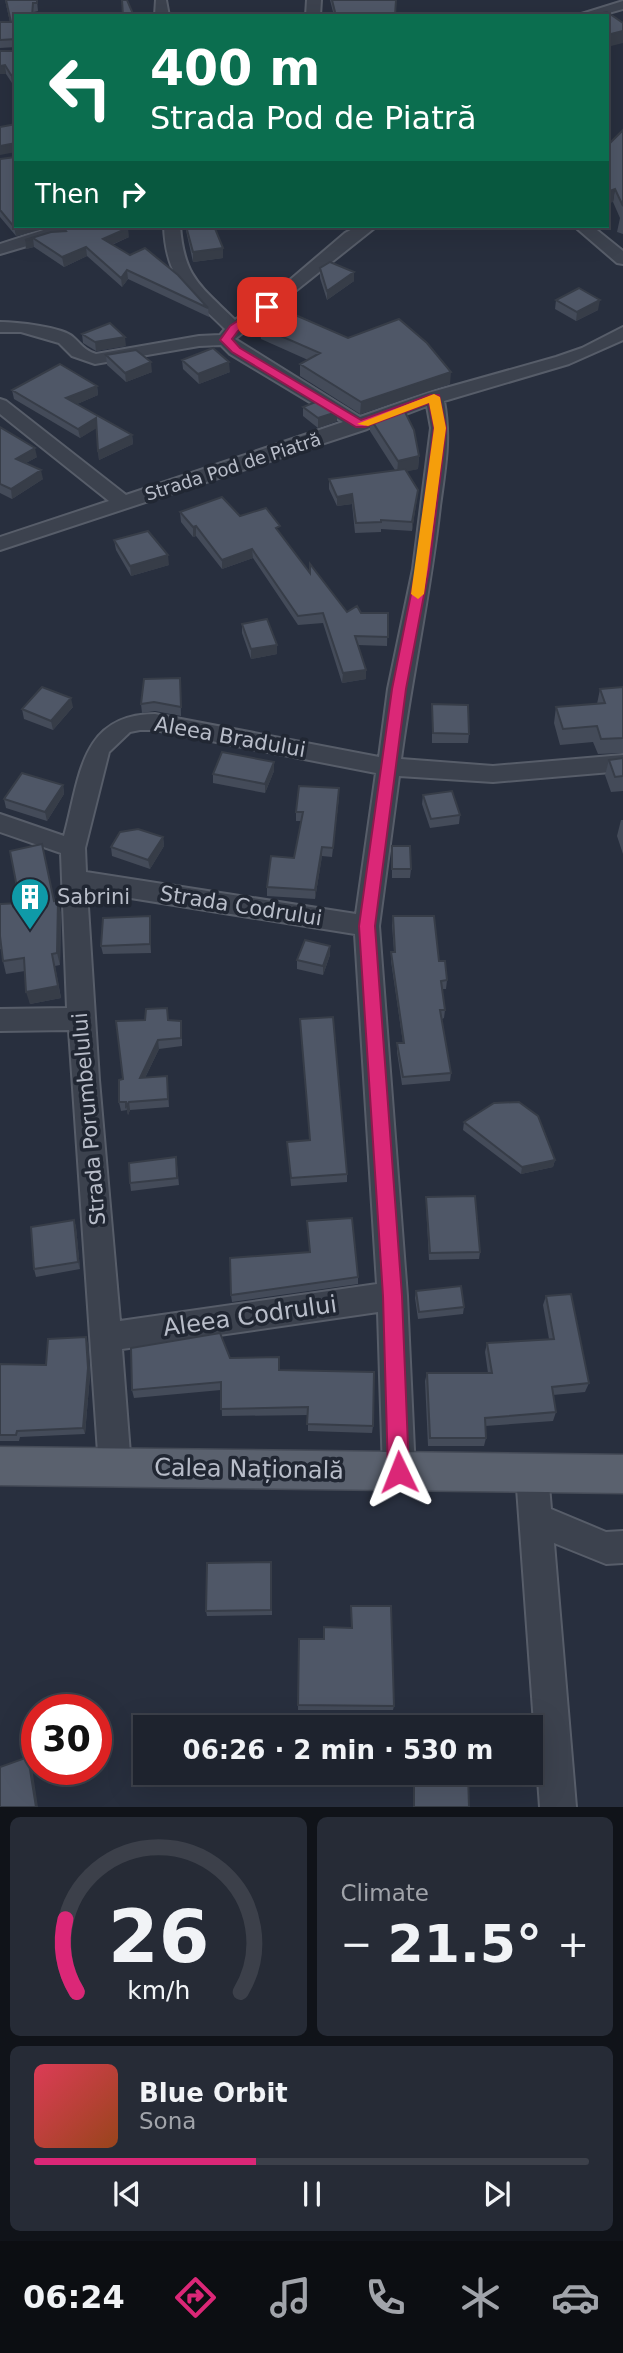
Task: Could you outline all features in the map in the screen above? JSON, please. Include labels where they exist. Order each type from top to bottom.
[{"type":"main road","name":"Calea Națională","points":[[0,1466],[623,1474]]},
{"type":"street","points":[[589,14],[623,5]]},
{"type":"street","points":[[0,249],[69,228]]},
{"type":"street","points":[[172,228],[173,245],[184,279],[230,334],[236,350],[360,425]]},
{"type":"street","points":[[0,327],[21,327],[66,339],[80,355],[95,359],[230,334],[366,228]]},
{"type":"street","points":[[584,228],[623,259]]},
{"type":"street","name":"Strada Pod de Piatră","points":[[0,544],[360,425],[434,397],[582,353],[617,338],[623,332]]},
{"type":"street","points":[[399,1472],[392,1296],[367,926],[399,689],[423,569],[440,428],[434,397]]},
{"type":"street","points":[[0,405],[124,503]]},
{"type":"street","name":"Aleea Bradului","points":[[73,848],[99,748],[123,726],[140,722],[155,722],[389,767],[493,774],[623,763]]},
{"type":"street","points":[[0,823],[73,848]]},
{"type":"street","name":"Strada Porumbelului","points":[[73,848],[80,1018],[115,1467]]},
{"type":"street","name":"Strada Codrului","points":[[74,880],[367,926]]},
{"type":"street","points":[[0,1020],[80,1018]]},
{"type":"street","name":"Aleea Codrului","points":[[107,1338],[392,1296]]},
{"type":"street","points":[[532,1474],[558,1807]]},
{"type":"street","points":[[535,1520],[606,1548],[623,1547]]},
{"type":"building","points":[[6,0],[37,0],[37,3],[33,3],[32,14],[14,14],[14,39],[0,40],[0,22],[11,22]]},
{"type":"building","points":[[122,0],[127,0],[133,14],[123,14]]},
{"type":"building","points":[[332,0],[396,0],[395,14],[336,14]]},
{"type":"building","points":[[607,12],[623,23],[623,31],[609,34],[609,14],[598,14]]},
{"type":"building","points":[[0,51],[14,51],[14,74],[11,75],[5,65],[0,66]]},
{"type":"building","points":[[14,124],[14,143],[0,146],[0,127]]},
{"type":"building","points":[[623,130],[623,206],[615,189],[609,191],[609,144]]},
{"type":"building","points":[[14,157],[14,227],[0,210],[0,159]]},
{"type":"building","points":[[64,228],[128,228],[103,239],[130,255],[145,248],[178,275],[208,308],[127,270],[121,278],[86,247],[62,257],[33,238],[25,240],[51,232],[66,231]]},
{"type":"building","points":[[187,228],[215,228],[223,248],[193,252]]},
{"type":"building","points":[[330,262],[354,272],[327,291],[320,268]]},
{"type":"building","points":[[579,288],[600,300],[577,312],[556,300]]},
{"type":"building","points":[[293,314],[348,338],[399,319],[427,343],[451,372],[361,402],[300,364],[320,353],[260,327]]},
{"type":"building","points":[[110,323],[125,337],[95,342],[82,334]]},
{"type":"building","points":[[213,348],[229,362],[198,374],[182,360]]},
{"type":"building","points":[[136,350],[151,362],[125,373],[106,355]]},
{"type":"building","points":[[60,364],[97,386],[66,398],[132,435],[98,451],[96,418],[78,429],[12,390]]},
{"type":"building","points":[[318,401],[337,412],[318,418],[303,407]]},
{"type":"building","points":[[402,406],[414,430],[419,456],[398,461],[370,418]]},
{"type":"building","points":[[0,427],[35,448],[16,459],[41,470],[11,489],[0,484]]},
{"type":"building","points":[[405,469],[418,490],[412,522],[381,520],[356,523],[352,494],[337,497],[329,479]]},
{"type":"building","points":[[222,497],[240,516],[266,508],[280,526],[276,528],[310,573],[310,564],[347,612],[357,606],[361,613],[388,613],[388,637],[355,636],[366,670],[343,673],[323,613],[298,616],[252,549],[222,560],[196,526],[193,527],[180,512]]},
{"type":"building","points":[[148,531],[168,555],[130,566],[114,540]]},
{"type":"building","points":[[267,619],[277,645],[251,649],[242,624]]},
{"type":"building","points":[[180,678],[181,707],[154,702],[141,704],[144,679]]},
{"type":"building","points":[[42,687],[71,698],[51,721],[22,709]]},
{"type":"building","points":[[623,687],[623,738],[601,739],[597,726],[563,729],[556,707],[605,703],[600,689]]},
{"type":"building","points":[[432,704],[468,705],[469,734],[433,733]]},
{"type":"building","points":[[222,752],[274,762],[265,784],[213,774]]},
{"type":"building","points":[[623,758],[623,776],[615,777],[609,760]]},
{"type":"building","points":[[22,773],[63,785],[45,812],[4,799]]},
{"type":"building","points":[[299,786],[339,788],[333,848],[322,847],[315,890],[267,887],[271,856],[294,858],[303,812],[296,812]]},
{"type":"building","points":[[452,791],[460,815],[431,819],[423,795]]},
{"type":"building","points":[[138,829],[163,837],[148,860],[111,847],[120,832]]},
{"type":"building","points":[[42,844],[54,901],[58,900],[57,953],[52,954],[58,986],[26,992],[24,958],[3,961],[0,904],[20,903],[10,851]]},
{"type":"building","points":[[392,846],[410,846],[411,869],[392,869]]},
{"type":"building","points":[[150,916],[150,944],[101,946],[103,918]]},
{"type":"building","points":[[393,916],[434,916],[439,961],[445,961],[447,980],[441,981],[445,1010],[440,1010],[451,1073],[403,1077],[397,1043],[404,1043],[391,952],[395,952]]},
{"type":"building","points":[[305,940],[330,946],[323,966],[297,960]]},
{"type":"building","points":[[167,1008],[168,1020],[181,1021],[181,1038],[158,1040],[140,1078],[167,1076],[168,1099],[129,1102],[126,1106],[126,1102],[119,1102],[119,1080],[123,1079],[116,1021],[145,1020],[146,1009]]},
{"type":"building","points":[[333,1017],[347,1174],[291,1178],[287,1142],[310,1140],[300,1019]]},
{"type":"building","points":[[519,1102],[538,1116],[555,1160],[522,1167],[464,1122],[494,1103]]},
{"type":"building","points":[[176,1157],[177,1178],[130,1183],[129,1163]]},
{"type":"building","points":[[475,1196],[480,1252],[430,1253],[426,1197]]},
{"type":"building","points":[[352,1218],[358,1277],[231,1295],[230,1258],[310,1252],[307,1221]]},
{"type":"building","points":[[74,1220],[78,1262],[34,1269],[31,1227]]},
{"type":"building","points":[[461,1286],[464,1307],[419,1312],[416,1291]]},
{"type":"building","points":[[571,1294],[589,1383],[552,1387],[556,1412],[485,1418],[486,1438],[430,1438],[427,1373],[492,1373],[487,1343],[554,1339],[546,1296]]},
{"type":"building","points":[[220,1333],[230,1358],[279,1357],[279,1370],[374,1372],[373,1426],[307,1424],[308,1407],[221,1409],[221,1382],[132,1390],[131,1348]]},
{"type":"building","points":[[86,1337],[88,1368],[83,1428],[17,1431],[16,1435],[0,1435],[0,1364],[46,1365],[48,1339]]},
{"type":"building","points":[[271,1562],[271,1610],[206,1611],[207,1563]]},
{"type":"building","points":[[351,1606],[391,1606],[394,1706],[298,1705],[299,1639],[324,1639],[324,1627],[352,1628]]},
{"type":"building","points":[[21,1760],[21,1785],[32,1785],[36,1807],[0,1807],[0,1767]]},
{"type":"building","points":[[414,1785],[468,1785],[469,1807],[414,1807]]},
{"type":"slow traffic","points":[[363,424],[434,397],[440,428],[418,594]]},
{"type":"place","name":"Sabrini","points":[[30,931]]},
{"type":"route","points":[[267,307],[234,329],[225,340],[236,350],[360,425],[434,397],[440,428],[423,569],[399,689],[367,926],[392,1296],[399,1472]]}]
